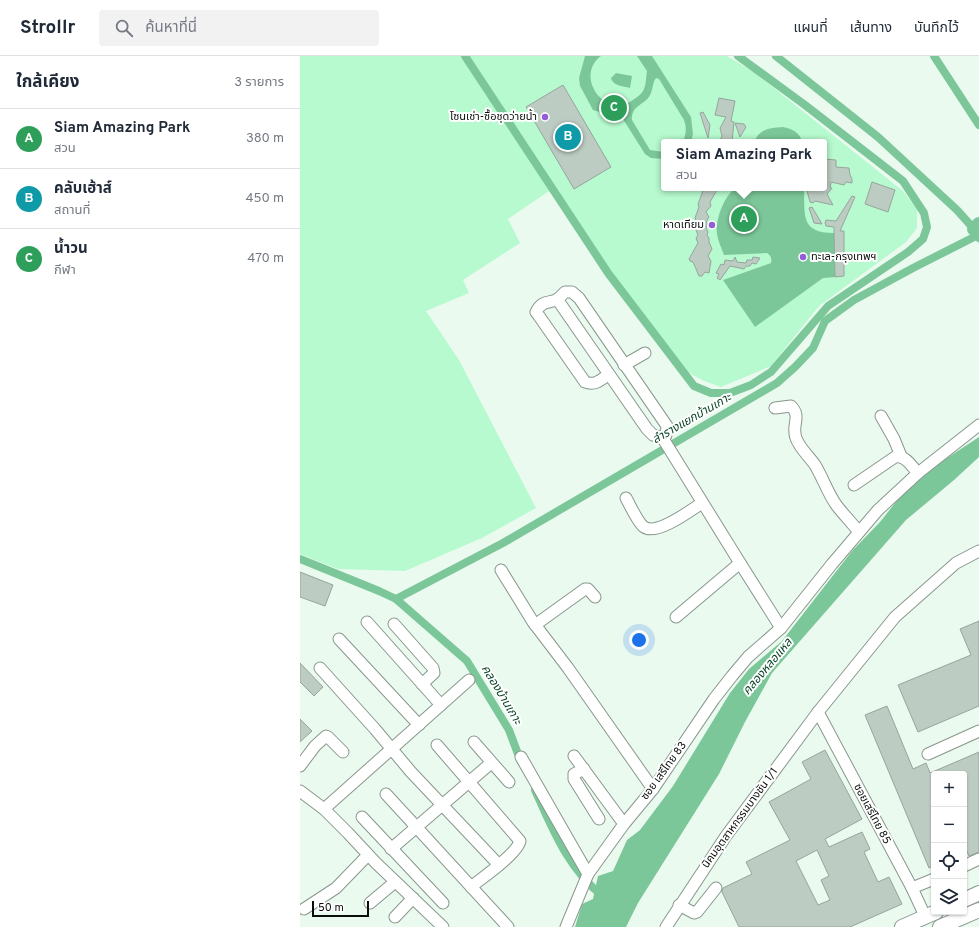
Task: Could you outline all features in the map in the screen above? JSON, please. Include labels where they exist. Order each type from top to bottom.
[{"type":"main road","points":[[967,899],[979,893]]},
{"type":"main road","points":[[940,927],[979,910]]},
{"type":"main road","points":[[902,927],[931,918]]},
{"type":"street","points":[[609,374],[595,384],[585,382],[536,312],[539,306],[547,301],[557,299],[565,292],[572,292],[579,298],[667,426],[664,440]]},
{"type":"street","points":[[557,299],[647,429],[664,440],[781,628]]},
{"type":"street","points":[[624,365],[645,353]]},
{"type":"street","points":[[775,408],[791,406],[794,409],[797,414],[794,427],[796,438],[804,452],[815,465],[837,506],[859,532]]},
{"type":"street","points":[[881,416],[894,439],[900,456],[905,459],[918,473]]},
{"type":"street","name":"ซอย เสรีไทย 83","points":[[566,927],[586,879],[624,824],[653,789],[714,699],[732,676],[748,657],[781,628],[878,510],[918,473],[979,425]]},
{"type":"street","points":[[854,485],[895,457],[900,456]]},
{"type":"street","points":[[626,498],[643,526],[650,529],[659,528],[702,503]]},
{"type":"street","name":"นิคมอุตสาหกรรมบางชัน 1/1","points":[[666,927],[679,905],[726,836],[818,712],[895,617],[956,563],[979,551]]},
{"type":"street","points":[[676,617],[740,563]]},
{"type":"street","points":[[501,570],[536,625],[653,789]]},
{"type":"street","points":[[536,625],[584,589],[588,589],[595,597]]},
{"type":"street","points":[[367,622],[442,705]]},
{"type":"street","points":[[394,624],[433,668],[434,673],[422,684]]},
{"type":"street","points":[[339,639],[419,725]]},
{"type":"street","points":[[320,668],[499,865]]},
{"type":"street","points":[[324,809],[469,680]]},
{"type":"street","name":"ซอยเสรีไทย 85","points":[[818,712],[912,888],[931,918]]},
{"type":"street","points":[[928,754],[979,731]]},
{"type":"street","points":[[300,766],[315,746],[326,736],[343,752]]},
{"type":"street","points":[[474,742],[509,782]]},
{"type":"street","points":[[437,745],[520,841],[514,851],[471,887]]},
{"type":"street","points":[[574,756],[624,824]]},
{"type":"street","points":[[521,757],[586,879]]},
{"type":"street","points":[[391,849],[491,763]]},
{"type":"street","points":[[584,769],[574,774],[574,779],[599,819]]},
{"type":"street","points":[[300,791],[324,809],[395,882],[443,927]]},
{"type":"street","points":[[386,794],[508,927]]},
{"type":"street","points":[[362,817],[443,904]]},
{"type":"street","points":[[304,909],[336,888],[368,855]]},
{"type":"street","points":[[967,865],[979,859]]},
{"type":"street","points":[[912,888],[931,880]]},
{"type":"street","points":[[370,903],[395,882]]},
{"type":"street","points":[[679,905],[694,913],[697,912],[716,888]]},
{"type":"street","points":[[395,917],[413,898]]},
{"type":"shaded area","points":[[300,56],[727,56],[754,72],[903,191],[917,209],[917,228],[906,242],[819,306],[771,366],[721,387],[704,381],[686,371],[549,191],[508,219],[520,243],[463,280],[469,293],[426,311],[459,360],[536,508],[482,538],[405,571],[338,569],[300,554]]},
{"type":"water","points":[[585,56],[601,56],[593,64],[591,74],[592,84],[596,93],[603,100],[612,104],[622,105],[638,97],[645,87],[647,71],[637,56],[652,56],[691,117],[693,134],[692,139],[684,139],[686,126],[684,120],[659,79],[656,78],[650,96],[633,112],[632,120],[650,150],[661,152],[661,159],[651,158],[645,154],[623,119],[593,110],[580,86],[579,78]]},
{"type":"water","points":[[616,73],[632,76],[630,88],[612,81],[611,78]]},
{"type":"water","points":[[783,127],[795,132],[801,139],[756,139],[759,134],[769,129]]},
{"type":"water","name":"ทะเล-กรุงเทพฯ","points":[[804,191],[805,214],[810,226],[815,230],[834,233],[835,277],[823,278],[755,327],[723,280],[771,263],[771,258],[767,253],[724,255],[718,237],[717,222],[721,209],[731,192]]},
{"type":"water","name":"คลองหลอแหล","points":[[979,437],[979,457],[906,520],[772,673],[719,774],[638,903],[626,927],[575,927],[582,904],[593,899],[598,876],[613,871],[627,840],[640,830],[673,786],[730,693],[749,669],[782,641],[852,551],[880,522],[903,493],[944,460]]},
{"type":"building","points":[[563,85],[611,167],[574,189],[526,107]]},
{"type":"building","points":[[719,98],[735,101],[731,121],[734,122],[732,139],[720,139],[722,136],[720,128],[726,117],[715,115]]},
{"type":"building","points":[[703,112],[710,125],[708,138],[700,113]]},
{"type":"building","points":[[735,123],[744,124],[746,127],[740,137]]},
{"type":"building","points":[[827,159],[836,160],[836,167],[849,168],[852,183],[846,182],[844,185],[831,182],[830,188],[832,188],[827,194],[833,205],[815,201],[813,203],[810,202],[807,191],[827,191]]},
{"type":"building","points":[[872,182],[895,190],[888,212],[865,204]]},
{"type":"building","points":[[703,191],[716,191],[710,202],[711,206],[706,212],[709,217],[706,222],[708,232],[707,235],[712,249],[708,256],[711,261],[709,273],[705,272],[702,276],[699,276],[693,262],[689,259],[698,243],[696,238],[698,235],[695,228],[697,224],[695,218],[699,207],[698,204]]},
{"type":"building","points":[[852,196],[855,197],[840,231],[844,231],[844,276],[835,277],[834,227],[826,226],[825,223],[826,220],[836,221]]},
{"type":"building","points":[[812,207],[822,224],[814,223],[809,208]]},
{"type":"building","points":[[735,257],[737,262],[746,263],[747,260],[752,260],[753,257],[760,258],[756,264],[752,263],[744,269],[730,266],[720,280],[717,278],[719,274],[716,273],[721,264],[724,265],[725,260],[733,261]]},
{"type":"building","points":[[300,572],[333,585],[325,606],[300,597]]},
{"type":"building","points":[[979,621],[979,706],[918,732],[898,685],[971,655],[960,629]]},
{"type":"building","points":[[300,663],[323,687],[314,696],[300,682]]},
{"type":"building","points":[[887,706],[913,769],[926,763],[931,773],[931,867],[929,868],[865,715]]},
{"type":"building","points":[[300,719],[312,731],[300,742]]},
{"type":"building","points":[[825,750],[862,819],[825,839],[829,847],[862,832],[870,849],[864,852],[878,882],[889,877],[902,904],[850,927],[739,927],[722,892],[723,888],[752,874],[746,862],[790,840],[769,802],[811,779],[802,762]],"holes":[[[817,850],[829,876],[821,880],[830,900],[818,905],[796,861]]]},
{"type":"building","points":[[979,752],[979,852],[969,856],[967,852],[967,771],[935,771]]},
{"type":"waterway","points":[[465,56],[608,273],[694,386],[711,393],[730,393],[751,385],[771,372],[828,306],[908,252],[923,239],[927,227],[924,213],[903,181],[805,105],[738,56]]},
{"type":"waterway","points":[[776,56],[878,137],[957,210],[974,229],[979,238]]},
{"type":"waterway","points":[[934,56],[979,125]]},
{"type":"waterway","points":[[974,229],[979,224]]},
{"type":"waterway","name":"ลำรางแยกบ้านเกาะ","points":[[396,599],[503,543],[777,383],[813,348],[825,321],[854,300],[978,235]]},
{"type":"waterway","name":"คลองบ้านเกาะ","points":[[300,559],[396,599],[467,661],[509,730],[521,762]]},
{"type":"waterway","name":"คลองบ้านเกาะ","points":[[535,790],[555,834],[571,862],[581,875],[604,897]]},
{"type":"place","name":"น้ำวน","points":[[614,108]]},
{"type":"place","name":"โซนเช่า-ซื้อชุดว่ายน้ำ","points":[[545,117]]},
{"type":"place","name":"คลับเฮ้าส์","points":[[568,137]]},
{"type":"place","name":"Siam Amazing Park","points":[[744,219]]},
{"type":"place","name":"หาดเทียม","points":[[712,225]]},
{"type":"place","name":"ทะเล-กรุงเทพฯ","points":[[803,257]]}]
